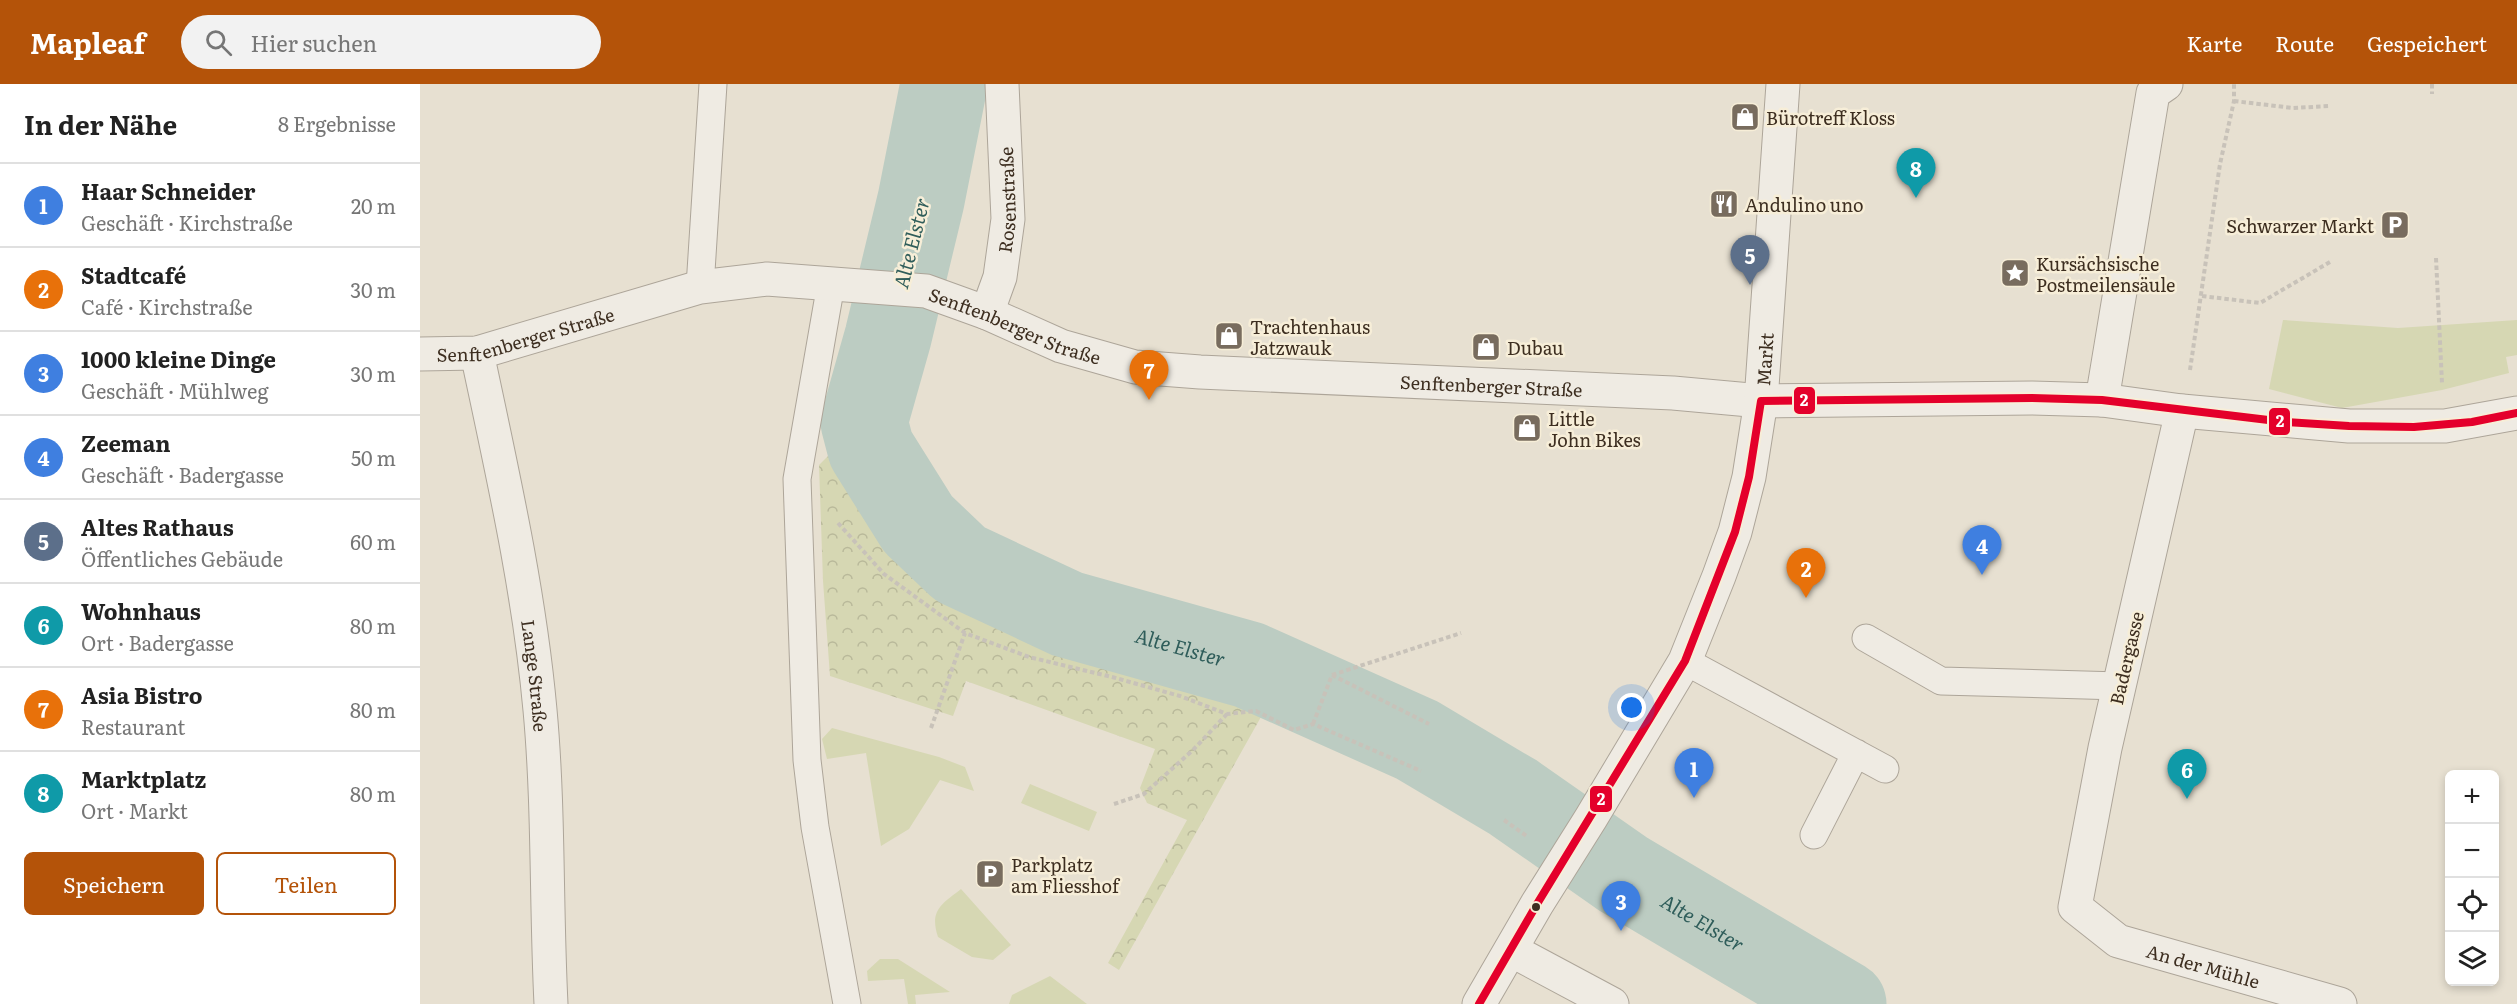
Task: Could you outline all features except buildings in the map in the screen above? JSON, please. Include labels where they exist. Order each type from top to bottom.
[{"type":"street","name":"Rosenstraße","points":[[987,313],[1000,277],[1008,219],[1002,84]]},
{"type":"street","name":"Markt","points":[[1784,84],[1761,401],[2031,398],[2102,400],[2182,411],[2349,426],[2445,426],[2517,413]]},
{"type":"street","points":[[2102,400],[2149,87]]},
{"type":"street","name":"Senftenberger Straße","points":[[420,354],[477,353],[700,287],[767,279],[926,291],[987,313],[1061,346],[1135,367],[1200,372],[1673,393],[1761,401]]},
{"type":"street","name":"Lange Straße","points":[[477,353],[523,571],[533,645],[544,779],[551,1004]]},
{"type":"street","points":[[1479,1004],[1685,661],[1735,532],[1749,477],[1761,401]]},
{"type":"street","name":"Badergasse","points":[[2075,907],[2105,748],[2182,411]]},
{"type":"street","name":"An der Mühle","points":[[2075,907],[2118,941],[2340,1004]]},
{"type":"street","points":[[1511,950],[1612,1004]]},
{"type":"lane","points":[[700,287],[713,84]]},
{"type":"lane","points":[[846,284],[797,479],[807,760],[815,827],[847,1004]]},
{"type":"lane","points":[[1866,638],[1941,681],[2120,686]]},
{"type":"lane","points":[[1685,661],[1885,769]]},
{"type":"lane","points":[[1814,835],[1856,753]]},
{"type":"path","points":[[2182,411],[2202,296],[2220,164],[2234,101],[2234,84]]},
{"type":"path","points":[[2432,84],[2432,94]]},
{"type":"path","points":[[2234,101],[2293,108],[2330,106]]},
{"type":"path","points":[[2436,258],[2445,426]]},
{"type":"path","points":[[2202,296],[2260,303],[2330,262]]},
{"type":"path","points":[[797,479],[884,574],[965,633],[1029,657],[1169,693],[1227,714],[1256,711],[1294,730],[1314,724],[1421,771]]},
{"type":"path","points":[[931,728],[965,633]]},
{"type":"path","points":[[1332,675],[1461,633]]},
{"type":"path","points":[[1332,675],[1429,724]]},
{"type":"path","points":[[1314,724],[1332,675]]},
{"type":"path","points":[[1114,804],[1144,794],[1193,750],[1227,714]]},
{"type":"green space","points":[[2283,320],[2398,328],[2517,320],[2517,355],[2506,357],[2509,373],[2442,390],[2342,408],[2269,389]]},
{"type":"green space","points":[[861,449],[911,532],[951,581],[1039,619],[1168,661],[1232,677],[1307,715],[1300,724],[1266,708],[1119,970],[1108,963],[1187,820],[1147,803],[1140,788],[1155,749],[966,681],[953,716],[830,676],[823,581],[819,465],[828,456]]},
{"type":"green space","points":[[832,728],[939,757],[965,767],[974,791],[940,780],[909,829],[881,846],[866,753],[827,759],[822,739]]},
{"type":"green space","points":[[1030,784],[1097,812],[1089,831],[1021,803]]},
{"type":"green space","points":[[961,889],[1011,945],[993,960],[972,957],[938,937],[936,914],[943,904]]},
{"type":"green space","points":[[880,959],[898,959],[950,992],[915,995],[916,1004],[908,1004],[904,979],[868,981],[867,971]]},
{"type":"green space","points":[[1050,976],[1087,1004],[1009,1004],[1012,995]]},
{"type":"waterway","name":"Alte Elster","points":[[944,84],[921,200],[888,337],[864,422],[871,449],[918,524],[960,564],[1067,614],[1249,665],[1417,740],[1513,797],[1623,874],[1843,1004]]},
{"type":"transit line","name":"2","points":[[1479,1004],[1685,661],[1735,532],[1749,477],[1761,401],[2032,398],[2102,400],[2285,422],[2349,426],[2414,427],[2472,422],[2517,413]]},
{"type":"place","name":"Bürotreff Kloss","points":[[1745,117]]},
{"type":"place","name":"Marktplatz","points":[[1916,198]]},
{"type":"place","name":"Andulino uno","points":[[1724,204]]},
{"type":"place","name":"Schwarzer Markt","points":[[2395,225]]},
{"type":"place","name":"Kursächsische Postmeilensäule","points":[[2015,273]]},
{"type":"place","name":"Altes Rathaus","points":[[1750,285]]},
{"type":"place","name":"Trachtenhaus Jatzwauk","points":[[1229,336]]},
{"type":"place","name":"Dubau","points":[[1486,347]]},
{"type":"place","name":"Asia Bistro","points":[[1149,400]]},
{"type":"place","name":"Little John Bikes","points":[[1527,428]]},
{"type":"place","name":"Zeeman","points":[[1982,575]]},
{"type":"place","name":"Stadtcafé","points":[[1806,598]]},
{"type":"place","name":"Haar Schneider","points":[[1694,798]]},
{"type":"place","name":"Wohnhaus","points":[[2187,799]]},
{"type":"place","name":"Parkplatz am Fliesshof","points":[[990,874]]},
{"type":"place","name":"1000 kleine Dinge","points":[[1621,931]]}]
